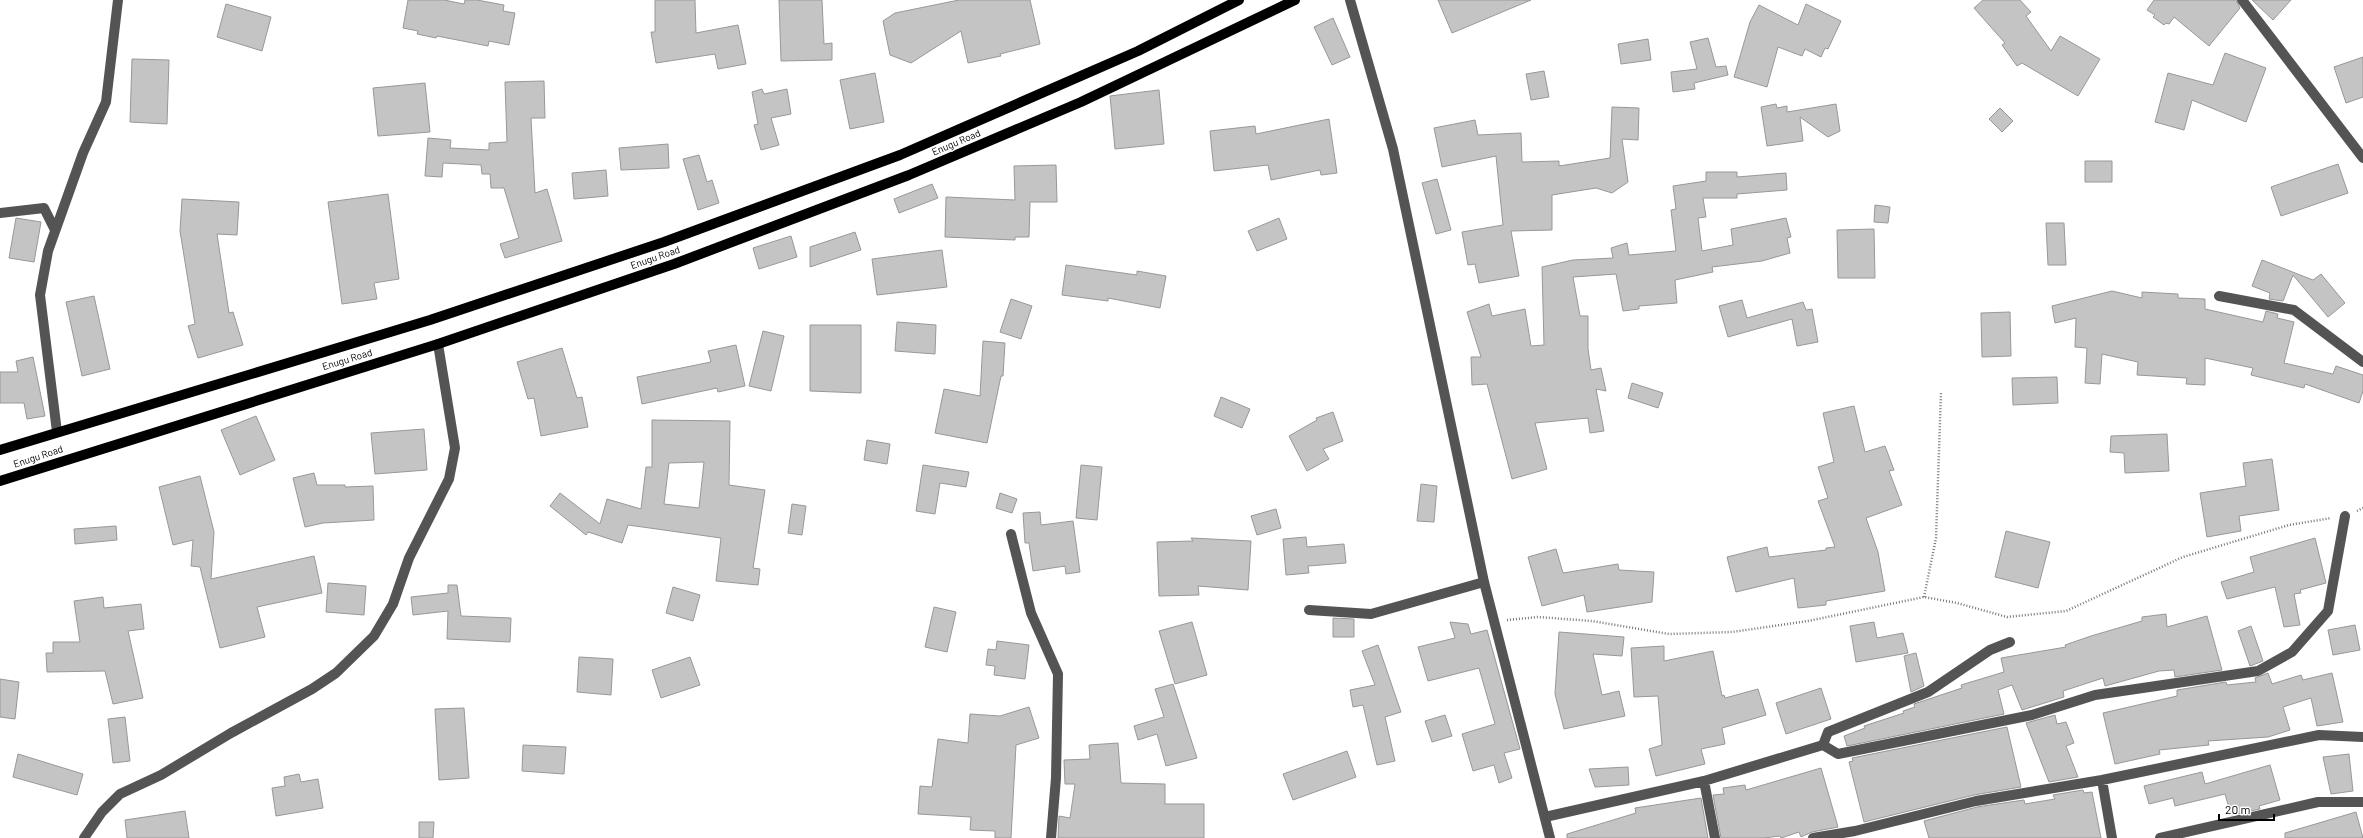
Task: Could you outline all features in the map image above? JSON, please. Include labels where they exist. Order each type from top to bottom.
[{"type":"main road","points":[[0,450],[430,320],[671,239],[900,155],[1138,51],[1239,0]]},
{"type":"main road","name":"Enugu Road","points":[[0,481],[438,344],[674,264],[909,175],[1081,102],[1296,0]]},
{"type":"street","points":[[57,432],[40,295],[48,251],[55,230],[83,153],[106,102],[118,0]]},
{"type":"street","points":[[1350,0],[1393,149],[1484,582],[1550,838]]},
{"type":"street","points":[[2242,0],[2363,158]]},
{"type":"street","points":[[0,213],[44,208],[55,230]]},
{"type":"street","points":[[2219,296],[2294,310],[2363,362]]},
{"type":"street","points":[[84,838],[102,812],[120,794],[161,774],[231,733],[312,689],[336,673],[374,636],[393,604],[409,558],[449,479],[455,448],[438,344]]},
{"type":"street","points":[[1545,817],[1704,781],[1823,745],[1838,754],[2032,715],[2094,695],[2258,671],[2292,652],[2328,611],[2345,516]]},
{"type":"street","points":[[1012,534],[1031,613],[1058,674],[1056,778],[1051,838]]},
{"type":"street","points":[[1309,610],[1371,614],[1484,582]]},
{"type":"street","points":[[1823,745],[1828,732],[1928,692],[1990,650],[2010,642]]},
{"type":"street","points":[[1813,838],[1855,831],[1976,801],[2102,780],[2319,735],[2363,737]]},
{"type":"street","points":[[2102,780],[2112,838]]},
{"type":"street","points":[[1704,781],[1716,838]]},
{"type":"street","points":[[2160,838],[2318,802],[2363,802]]},
{"type":"path","points":[[1924,597],[1936,538],[1941,392]]},
{"type":"path","points":[[1494,622],[1538,616],[1592,621],[1669,634],[1732,632],[1808,621],[1924,597],[1957,603],[2007,618],[2066,611],[2183,557],[2289,524],[2345,516],[2363,508]]},
{"type":"building","points":[[408,0],[444,0],[464,4],[465,0],[477,0],[504,5],[503,11],[515,13],[509,45],[489,41],[488,46],[437,36],[436,38],[417,34],[418,31],[403,28]]},
{"type":"building","points":[[655,0],[695,0],[696,33],[738,25],[746,64],[718,69],[715,54],[656,63],[651,32],[655,32]]},
{"type":"building","points":[[779,0],[822,0],[824,44],[832,43],[832,60],[781,61]]},
{"type":"building","points":[[959,0],[1030,0],[1040,44],[1000,54],[1001,56],[968,63],[961,31],[911,63],[890,55],[883,21],[895,13]]},
{"type":"building","points":[[1438,0],[1531,0],[1452,33]]},
{"type":"building","points":[[1983,0],[2020,0],[2031,12],[2026,16],[2051,51],[2060,36],[2100,59],[2078,96],[2022,63],[2017,66],[2002,45],[2005,43],[1974,8]]},
{"type":"building","points":[[2154,0],[2236,0],[2240,8],[2209,46],[2174,17],[2169,24],[2166,23],[2164,25],[2153,17],[2155,15],[2147,10]]},
{"type":"building","points":[[2252,0],[2291,0],[2273,20]]},
{"type":"building","points":[[226,4],[271,17],[262,51],[217,37]]},
{"type":"building","points":[[1806,4],[1841,21],[1828,49],[1825,48],[1821,57],[1805,49],[1802,56],[1778,47],[1767,87],[1734,77],[1750,22],[1759,5],[1798,25]]},
{"type":"building","points":[[1333,18],[1350,57],[1332,65],[1314,27]]},
{"type":"building","points":[[1708,38],[1716,67],[1726,66],[1728,75],[1694,83],[1695,89],[1673,92],[1671,72],[1697,69],[1690,42]]},
{"type":"building","points":[[1648,39],[1651,60],[1621,64],[1618,44]]},
{"type":"building","points":[[2225,53],[2266,68],[2246,122],[2192,100],[2184,130],[2155,122],[2168,73],[2213,85]]},
{"type":"building","points":[[2363,57],[2363,97],[2346,103],[2334,67]]},
{"type":"building","points":[[132,59],[169,60],[167,124],[130,122]]},
{"type":"building","points":[[1544,71],[1549,97],[1531,100],[1526,74]]},
{"type":"building","points":[[875,73],[884,122],[850,129],[840,80]]},
{"type":"building","points":[[544,81],[545,118],[531,118],[535,193],[547,189],[562,241],[505,258],[500,244],[519,238],[504,188],[491,188],[490,174],[482,174],[481,165],[443,163],[442,177],[425,176],[428,138],[451,140],[450,148],[489,150],[489,143],[507,142],[505,82]]},
{"type":"building","points":[[425,83],[430,132],[378,136],[373,88]]},
{"type":"building","points":[[762,89],[764,94],[787,89],[791,114],[771,118],[779,145],[761,150],[754,125],[758,124],[752,92]]},
{"type":"building","points":[[1159,90],[1164,144],[1115,149],[1110,96]]},
{"type":"building","points":[[1776,104],[1777,108],[1787,106],[1787,112],[1836,104],[1840,131],[1828,137],[1800,117],[1803,141],[1767,146],[1761,107]]},
{"type":"building","points":[[1612,107],[1639,108],[1638,140],[1622,139],[1628,182],[1612,193],[1596,188],[1552,195],[1552,230],[1511,231],[1519,276],[1479,283],[1475,264],[1468,265],[1462,232],[1503,225],[1496,156],[1442,167],[1434,128],[1475,120],[1478,135],[1521,133],[1522,162],[1559,161],[1559,166],[1610,158]]},
{"type":"building","points":[[2000,108],[2013,121],[2002,132],[1989,119]]},
{"type":"building","points":[[1329,119],[1337,173],[1321,175],[1320,170],[1271,180],[1268,165],[1214,171],[1210,131],[1255,126],[1256,134]]},
{"type":"building","points":[[668,144],[669,168],[621,170],[619,148]]},
{"type":"building","points":[[699,155],[707,182],[712,180],[719,203],[698,210],[683,159]]},
{"type":"building","points":[[2085,161],[2112,161],[2112,182],[2085,182]]},
{"type":"building","points":[[2338,164],[2348,193],[2281,216],[2271,187]]},
{"type":"building","points":[[1056,165],[1057,202],[1030,202],[1029,237],[1015,237],[1015,240],[945,237],[946,197],[1015,200],[1014,166]]},
{"type":"building","points":[[606,170],[608,196],[574,199],[572,173]]},
{"type":"building","points":[[1706,172],[1737,172],[1737,177],[1786,173],[1787,190],[1737,194],[1737,198],[1703,198],[1706,217],[1698,218],[1702,251],[1733,245],[1731,229],[1786,218],[1791,237],[1787,238],[1790,253],[1762,261],[1712,267],[1713,272],[1675,280],[1677,303],[1639,306],[1639,309],[1623,311],[1616,274],[1573,277],[1580,316],[1588,316],[1588,349],[1591,370],[1601,368],[1606,391],[1596,389],[1604,431],[1590,433],[1588,418],[1535,423],[1547,469],[1512,479],[1487,384],[1472,385],[1471,357],[1481,357],[1467,312],[1489,304],[1492,316],[1525,309],[1531,346],[1544,345],[1542,267],[1573,260],[1613,258],[1611,248],[1627,243],[1629,255],[1676,251],[1671,210],[1676,209],[1673,186],[1706,181]]},
{"type":"building","points":[[1437,179],[1451,230],[1436,234],[1422,183]]},
{"type":"building","points":[[932,184],[938,198],[899,213],[894,199]]},
{"type":"building","points":[[388,194],[399,279],[374,283],[377,299],[342,304],[328,202]]},
{"type":"building","points":[[182,199],[239,202],[237,235],[217,234],[229,313],[233,312],[243,345],[198,358],[188,326],[195,324],[180,231]]},
{"type":"building","points":[[1875,205],[1890,207],[1888,223],[1874,222]]},
{"type":"building","points":[[16,218],[41,222],[34,262],[9,258]]},
{"type":"building","points":[[1279,218],[1287,239],[1257,251],[1248,231]]},
{"type":"building","points":[[2046,223],[2064,223],[2066,265],[2048,265]]},
{"type":"building","points":[[1874,229],[1875,278],[1838,278],[1837,230]]},
{"type":"building","points":[[855,232],[861,250],[810,267],[810,247]]},
{"type":"building","points":[[791,236],[797,257],[759,269],[753,248]]},
{"type":"building","points":[[942,250],[947,287],[877,295],[872,259]]},
{"type":"building","points":[[2262,260],[2313,280],[2321,274],[2345,303],[2328,317],[2293,275],[2283,301],[2269,299],[2270,293],[2252,286]]},
{"type":"building","points":[[1066,265],[1137,275],[1137,271],[1166,276],[1160,308],[1108,298],[1108,301],[1062,295]]},
{"type":"building","points":[[2112,291],[2142,298],[2142,292],[2178,294],[2178,298],[2205,299],[2205,309],[2263,322],[2266,311],[2278,314],[2277,318],[2294,322],[2284,363],[2333,374],[2336,366],[2363,375],[2363,391],[2359,403],[2305,384],[2304,388],[2251,375],[2253,368],[2205,358],[2205,385],[2186,384],[2187,378],[2137,375],[2138,362],[2102,354],[2100,384],[2085,383],[2087,348],[2075,347],[2076,318],[2055,323],[2052,306]]},
{"type":"building","points":[[94,296],[110,369],[82,376],[66,302]]},
{"type":"building","points":[[1011,299],[1032,306],[1021,339],[1000,332]]},
{"type":"building","points":[[1742,300],[1747,318],[1803,302],[1806,310],[1812,309],[1818,342],[1797,346],[1792,319],[1728,337],[1719,306]]},
{"type":"building","points":[[2010,312],[2011,356],[1982,357],[1981,313]]},
{"type":"building","points":[[897,322],[936,325],[935,354],[895,351]]},
{"type":"building","points":[[810,325],[861,325],[861,393],[810,391]]},
{"type":"building","points":[[763,331],[784,336],[771,391],[749,386]]},
{"type":"building","points":[[983,341],[1005,343],[1003,376],[1001,376],[987,443],[935,433],[944,389],[980,396]]},
{"type":"building","points":[[736,345],[745,386],[718,392],[717,388],[642,404],[637,377],[711,362],[708,351]]},
{"type":"building","points":[[562,348],[577,398],[582,397],[588,427],[541,436],[534,398],[528,399],[517,362]]},
{"type":"building","points":[[33,357],[45,416],[27,419],[24,403],[0,403],[0,372],[18,372],[16,361]]},
{"type":"building","points":[[2057,377],[2058,403],[2013,405],[2012,378]]},
{"type":"building","points":[[1632,383],[1663,393],[1658,408],[1628,398]]},
{"type":"building","points":[[1221,397],[1250,409],[1242,428],[1214,416]]},
{"type":"building","points":[[1854,406],[1865,452],[1885,446],[1894,470],[1889,471],[1902,505],[1866,518],[1878,552],[1885,591],[1826,601],[1826,605],[1798,608],[1794,578],[1736,592],[1727,557],[1767,547],[1769,557],[1826,550],[1826,548],[1835,547],[1818,501],[1828,498],[1818,467],[1834,462],[1823,413]]},
{"type":"building","points":[[1333,412],[1343,441],[1323,449],[1329,459],[1307,471],[1289,436],[1317,420],[1316,418]]},
{"type":"building","points":[[256,416],[275,460],[240,475],[221,430]]},
{"type":"building","points":[[652,420],[730,421],[729,485],[765,490],[753,568],[760,569],[758,585],[716,581],[721,538],[628,525],[622,543],[588,532],[586,535],[550,506],[560,493],[600,524],[607,499],[641,509],[646,467],[652,467]],"holes":[[[704,462],[699,508],[664,504],[669,463]]]},
{"type":"building","points":[[424,429],[427,470],[375,474],[371,433]]},
{"type":"building","points":[[2167,434],[2169,471],[2125,473],[2124,453],[2110,452],[2111,436]]},
{"type":"building","points":[[867,440],[890,444],[887,464],[864,460]]},
{"type":"building","points":[[2272,459],[2279,510],[2239,516],[2241,531],[2207,537],[2200,493],[2246,486],[2243,463]]},
{"type":"building","points":[[923,465],[969,472],[966,487],[940,483],[935,514],[916,511]]},
{"type":"building","points":[[1081,465],[1102,467],[1097,520],[1076,518]]},
{"type":"building","points":[[314,473],[317,485],[345,485],[345,487],[373,486],[374,520],[323,523],[305,527],[293,478]]},
{"type":"building","points":[[200,476],[214,532],[211,579],[314,556],[322,593],[257,607],[265,637],[220,648],[200,567],[191,566],[193,540],[173,545],[159,487]]},
{"type":"building","points":[[1421,484],[1437,486],[1434,522],[1417,521]]},
{"type":"building","points":[[1000,493],[1017,499],[1012,513],[996,508]]},
{"type":"building","points":[[792,504],[806,506],[802,535],[788,533]]},
{"type":"building","points":[[1276,509],[1281,528],[1257,535],[1251,516]]},
{"type":"building","points":[[1040,512],[1041,525],[1073,521],[1080,572],[1066,574],[1065,566],[1033,571],[1029,543],[1025,543],[1023,513]]},
{"type":"building","points":[[116,526],[117,540],[75,544],[74,529]]},
{"type":"building","points":[[2006,531],[2050,542],[2038,588],[1995,577]]},
{"type":"building","points":[[1306,537],[1307,547],[1344,544],[1346,563],[1308,566],[1309,573],[1286,575],[1283,539]]},
{"type":"building","points":[[1191,538],[1251,541],[1248,590],[1198,586],[1199,595],[1159,596],[1157,542],[1193,541]]},
{"type":"building","points":[[2315,538],[2326,583],[2300,590],[2301,593],[2294,594],[2300,625],[2284,627],[2275,587],[2227,599],[2221,582],[2254,572],[2250,557]]},
{"type":"building","points":[[1556,549],[1563,573],[1618,564],[1619,570],[1654,572],[1652,602],[1587,612],[1584,595],[1542,606],[1528,557]]},
{"type":"building","points":[[328,583],[366,586],[364,615],[326,612]]},
{"type":"building","points":[[448,585],[457,585],[461,616],[511,618],[510,642],[447,639],[448,611],[413,615],[411,597],[448,593]]},
{"type":"building","points":[[673,587],[700,595],[693,621],[666,613]]},
{"type":"building","points":[[103,597],[104,608],[141,604],[144,629],[128,631],[143,698],[113,704],[105,671],[47,672],[46,653],[53,653],[53,642],[80,642],[74,601]]},
{"type":"building","points":[[934,607],[956,612],[947,652],[925,647]]},
{"type":"building","points":[[2166,614],[2167,627],[2207,616],[2222,670],[2175,677],[2174,670],[2159,671],[2105,686],[2103,678],[2063,691],[2064,697],[2022,710],[2012,685],[1998,690],[2004,714],[1847,746],[1844,736],[1865,728],[1864,726],[1904,713],[1903,711],[1915,707],[1914,704],[1962,688],[1961,685],[2004,672],[2001,658],[2066,647],[2065,645],[2091,636],[2142,621],[2142,617]]},
{"type":"building","points":[[1333,618],[1354,619],[1354,637],[1333,637]]},
{"type":"building","points":[[1192,622],[1207,675],[1175,684],[1159,631]]},
{"type":"building","points":[[1450,622],[1468,624],[1471,634],[1487,630],[1520,749],[1504,753],[1512,778],[1499,783],[1494,765],[1473,771],[1462,734],[1495,724],[1479,668],[1428,681],[1418,647],[1455,638]]},
{"type":"building","points":[[1874,622],[1877,638],[1903,633],[1908,653],[1856,662],[1850,626]]},
{"type":"building","points":[[2355,625],[2360,650],[2333,655],[2328,630]]},
{"type":"building","points":[[2251,626],[2263,661],[2250,666],[2238,631]]},
{"type":"building","points":[[1559,632],[1624,637],[1622,656],[1593,654],[1602,695],[1619,691],[1625,716],[1564,729],[1555,694]]},
{"type":"building","points":[[997,641],[1029,645],[1025,679],[994,675],[995,666],[986,665],[988,649],[996,650]]},
{"type":"building","points":[[1378,645],[1401,712],[1385,717],[1395,761],[1377,765],[1363,705],[1353,707],[1350,690],[1375,685],[1362,651]]},
{"type":"building","points":[[1664,646],[1664,661],[1713,651],[1722,696],[1724,695],[1725,698],[1758,689],[1766,715],[1722,728],[1725,744],[1701,749],[1705,764],[1656,776],[1649,749],[1662,745],[1658,696],[1634,697],[1631,648]]},
{"type":"building","points":[[1916,653],[1924,686],[1911,692],[1904,656]]},
{"type":"building","points":[[579,657],[613,659],[611,695],[577,692]]},
{"type":"building","points":[[690,657],[700,685],[661,698],[652,670]]},
{"type":"building","points":[[2268,673],[2272,684],[2301,675],[2303,680],[2332,673],[2343,722],[2317,726],[2311,698],[2283,707],[2290,730],[2268,737],[2208,741],[2209,745],[2159,750],[2160,754],[2115,764],[2103,713],[2177,696],[2177,690],[2226,682],[2227,685],[2256,682],[2255,678]]},
{"type":"building","points":[[0,679],[19,682],[15,719],[0,717]]},
{"type":"building","points":[[1173,684],[1197,758],[1166,766],[1157,734],[1138,740],[1134,726],[1164,717],[1155,689]]},
{"type":"building","points":[[1821,688],[1831,719],[1786,734],[1776,703]]},
{"type":"building","points":[[1029,707],[1039,738],[1016,745],[1011,838],[995,838],[995,831],[970,830],[971,817],[918,814],[920,786],[932,787],[938,739],[968,743],[970,714],[1000,716]]},
{"type":"building","points":[[464,708],[469,778],[439,780],[435,709]]},
{"type":"building","points":[[1445,715],[1452,736],[1432,742],[1425,721]]},
{"type":"building","points":[[2055,715],[2057,724],[2066,722],[2074,743],[2066,746],[2078,777],[2049,782],[2026,723]]},
{"type":"building","points":[[125,717],[130,761],[113,763],[108,719]]},
{"type":"building","points":[[2007,727],[2021,787],[1974,795],[1864,822],[1849,762],[1853,761],[1852,758]]},
{"type":"building","points":[[1118,743],[1121,783],[1165,784],[1165,804],[1204,804],[1204,838],[1058,838],[1059,816],[1070,818],[1075,784],[1065,784],[1064,760],[1090,759],[1089,745]]},
{"type":"building","points":[[523,745],[566,747],[564,774],[522,771]]},
{"type":"building","points":[[1347,751],[1356,777],[1293,800],[1283,774]]},
{"type":"building","points":[[18,754],[83,774],[77,795],[13,777]]},
{"type":"building","points":[[2349,754],[2353,791],[2331,794],[2323,757]]},
{"type":"building","points":[[2270,765],[2280,800],[2259,806],[2260,809],[2231,815],[2225,794],[2175,806],[2173,798],[2149,804],[2144,786],[2202,772],[2205,784]]},
{"type":"building","points":[[1628,767],[1629,785],[1595,787],[1589,769]]},
{"type":"building","points":[[1821,768],[1838,827],[1812,832],[1801,837],[1799,832],[1781,838],[1780,836],[1764,838],[1721,838],[1713,795],[1724,794],[1723,788],[1745,785],[1746,790]]},
{"type":"building","points":[[299,774],[301,782],[318,779],[323,808],[276,816],[272,788],[285,786],[284,777]]},
{"type":"building","points":[[2083,790],[2084,793],[2092,792],[2101,838],[1929,838],[1924,821],[1977,807],[2024,800],[2025,804],[2055,799],[2053,795]]},
{"type":"building","points":[[1701,798],[1708,838],[1567,838],[1567,834],[1636,813],[1635,808]]},
{"type":"building","points":[[185,811],[189,838],[127,838],[125,820]]},
{"type":"building","points":[[2356,812],[2363,838],[2285,838],[2285,833]]},
{"type":"building","points":[[419,822],[434,822],[433,838],[419,838]]}]
